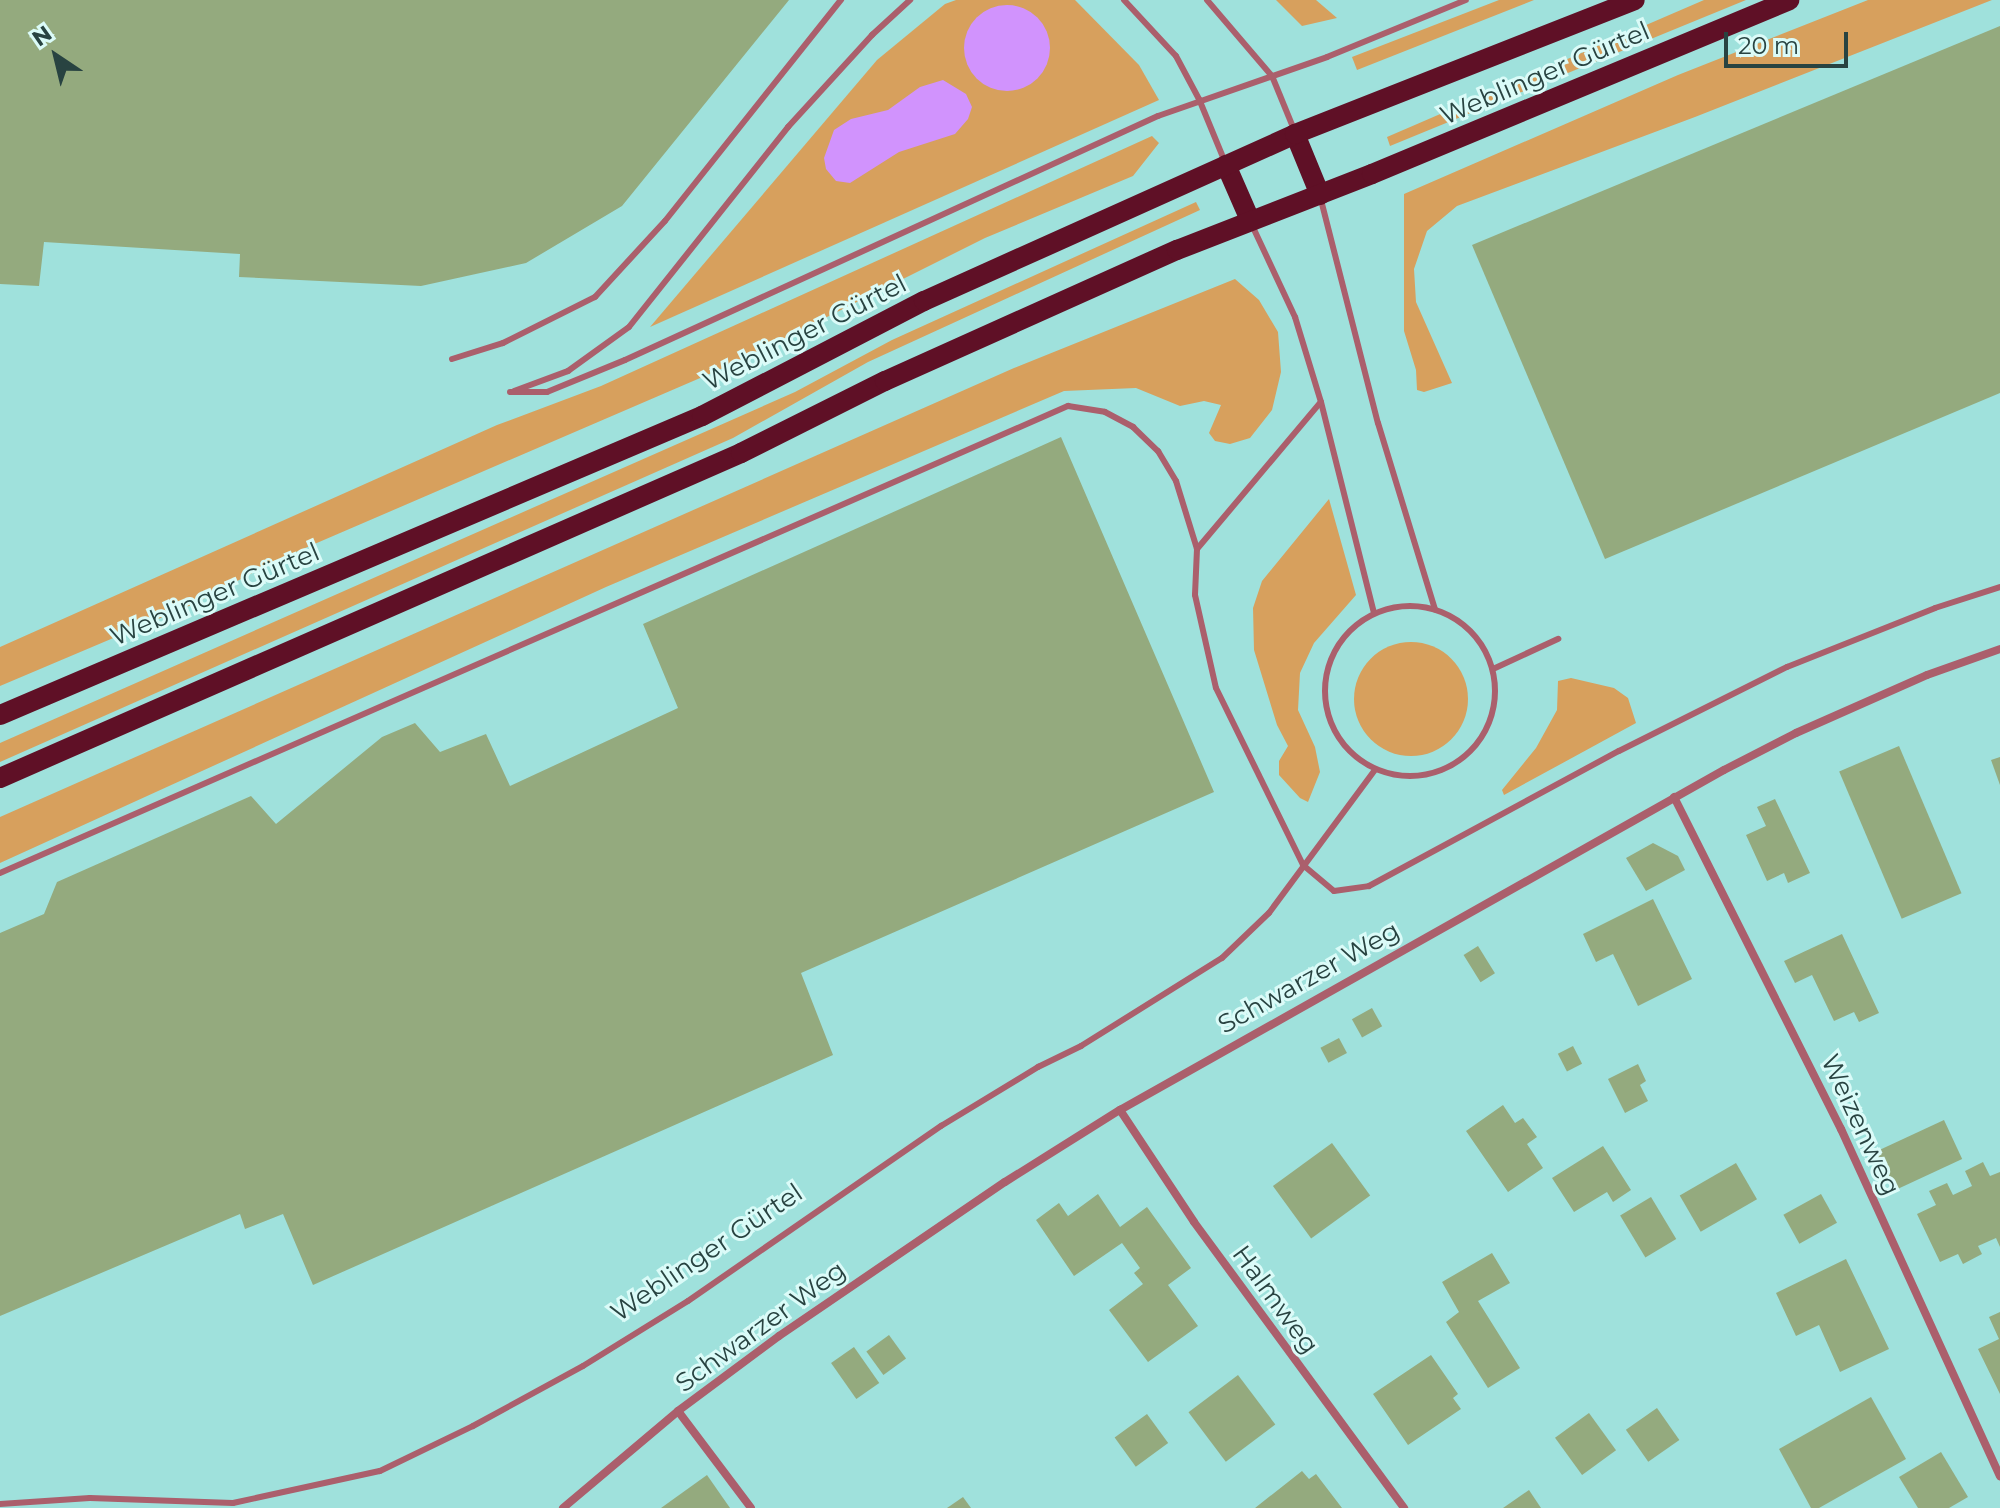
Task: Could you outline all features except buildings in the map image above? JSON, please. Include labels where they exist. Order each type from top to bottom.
[{"type":"main road","name":"Weblinger Gürtel","points":[[0,715],[702,416],[924,301],[1295,134],[1635,0]]},
{"type":"main road","name":"Weblinger Gürtel","points":[[0,778],[741,453],[885,381],[1250,220],[1320,195],[1789,0]]},
{"type":"main road","points":[[1295,134],[1320,195]]},
{"type":"main road","points":[[1226,165],[1250,220]]},
{"type":"street","name":"Schwarzer Weg","points":[[563,1508],[678,1411],[890,1258],[1120,1110],[1674,797],[1796,733],[1927,675],[2000,649]]},
{"type":"street","name":"Weizenweg","points":[[1674,797],[1841,1129],[2000,1476]]},
{"type":"street","name":"Halmweg","points":[[1120,1110],[1194,1222],[1404,1508]]},
{"type":"street","name":"Schwarzer Weg","points":[[678,1411],[751,1508]]},
{"type":"lane","points":[[452,359],[503,343],[595,297],[665,221],[841,0]]},
{"type":"lane","name":"Weblinger Gürtel","points":[[910,0],[872,35],[788,127],[629,327],[568,371],[510,392],[547,392],[625,360],[1199,99],[1272,76],[1466,0]]},
{"type":"lane","points":[[1124,0],[1176,56],[1199,99],[1226,165]]},
{"type":"lane","points":[[1207,0],[1272,76],[1295,134]]},
{"type":"lane","points":[[1320,195],[1378,423],[1435,609]]},
{"type":"lane","points":[[1250,220],[1295,317],[1321,402],[1374,613]]},
{"type":"lane","points":[[1197,549],[1321,402]]},
{"type":"lane","points":[[0,873],[1068,406],[1105,412],[1133,427],[1158,451],[1176,481],[1197,549],[1195,595],[1216,688],[1303,865],[1334,891],[1369,886],[1619,751],[1787,667],[1935,608],[2000,587]]},
{"type":"lane","points":[[1414,606],[1435,609],[1460,622],[1481,643],[1493,669],[1496,696],[1490,723],[1476,747],[1454,765],[1429,775],[1401,777],[1375,770],[1351,755],[1334,732],[1325,706],[1325,678],[1334,651],[1351,629],[1374,613],[1414,606]]},
{"type":"lane","points":[[1493,669],[1558,639]]},
{"type":"lane","name":"Weblinger Gürtel","points":[[0,1504],[90,1498],[233,1503],[380,1471],[417,1455],[583,1366],[688,1301],[941,1126],[1038,1067],[1081,1046],[1222,958],[1269,913],[1375,770]]},
{"type":"shaded area","points":[[956,0],[1075,0],[1139,65],[1159,100],[650,327],[877,60],[945,4]]},
{"type":"shaded area","points":[[1276,0],[1316,0],[1337,18],[1302,26]]},
{"type":"shaded area","points":[[1499,0],[1534,0],[1357,70],[1352,57]]},
{"type":"shaded area","points":[[1704,0],[1746,0],[1390,146],[1387,137]]},
{"type":"shaded area","points":[[1868,0],[1992,0],[1695,117],[1457,206],[1427,231],[1414,269],[1416,302],[1452,383],[1424,392],[1417,390],[1416,370],[1404,331],[1404,194],[1678,75]]},
{"type":"shaded area","points":[[999,5],[1015,5],[1038,17],[1047,31],[1050,48],[1047,65],[1038,79],[1015,91],[999,91],[983,84],[971,72],[964,56],[964,40],[971,24],[983,12]]},
{"type":"shaded area","points":[[943,80],[966,94],[972,107],[968,119],[955,134],[899,152],[850,183],[836,181],[826,169],[824,158],[834,130],[851,119],[888,110],[920,87]]},
{"type":"shaded area","points":[[1152,136],[1159,143],[1133,176],[985,238],[735,363],[275,561],[196,603],[0,686],[0,647],[497,425],[601,386]]},
{"type":"shaded area","points":[[1196,202],[1200,210],[868,362],[733,438],[0,762],[0,743],[795,392],[892,340]]},
{"type":"shaded area","points":[[1235,279],[1259,300],[1278,332],[1281,372],[1272,410],[1250,438],[1230,444],[1215,441],[1209,433],[1221,405],[1204,401],[1180,406],[1136,388],[1064,391],[606,587],[0,863],[0,817],[1014,368]]},
{"type":"shaded area","points":[[1329,499],[1356,595],[1314,643],[1300,673],[1298,710],[1315,747],[1320,772],[1308,802],[1300,798],[1279,775],[1279,761],[1288,746],[1277,725],[1254,650],[1253,608],[1262,581]]},
{"type":"shaded area","points":[[1411,642],[1433,647],[1451,659],[1463,677],[1468,699],[1463,721],[1451,739],[1433,751],[1411,756],[1389,751],[1371,739],[1359,721],[1354,699],[1359,677],[1371,659],[1389,647]]},
{"type":"shaded area","points":[[1571,678],[1614,688],[1628,698],[1636,723],[1504,795],[1502,790],[1536,748],[1557,710],[1558,681]]}]
